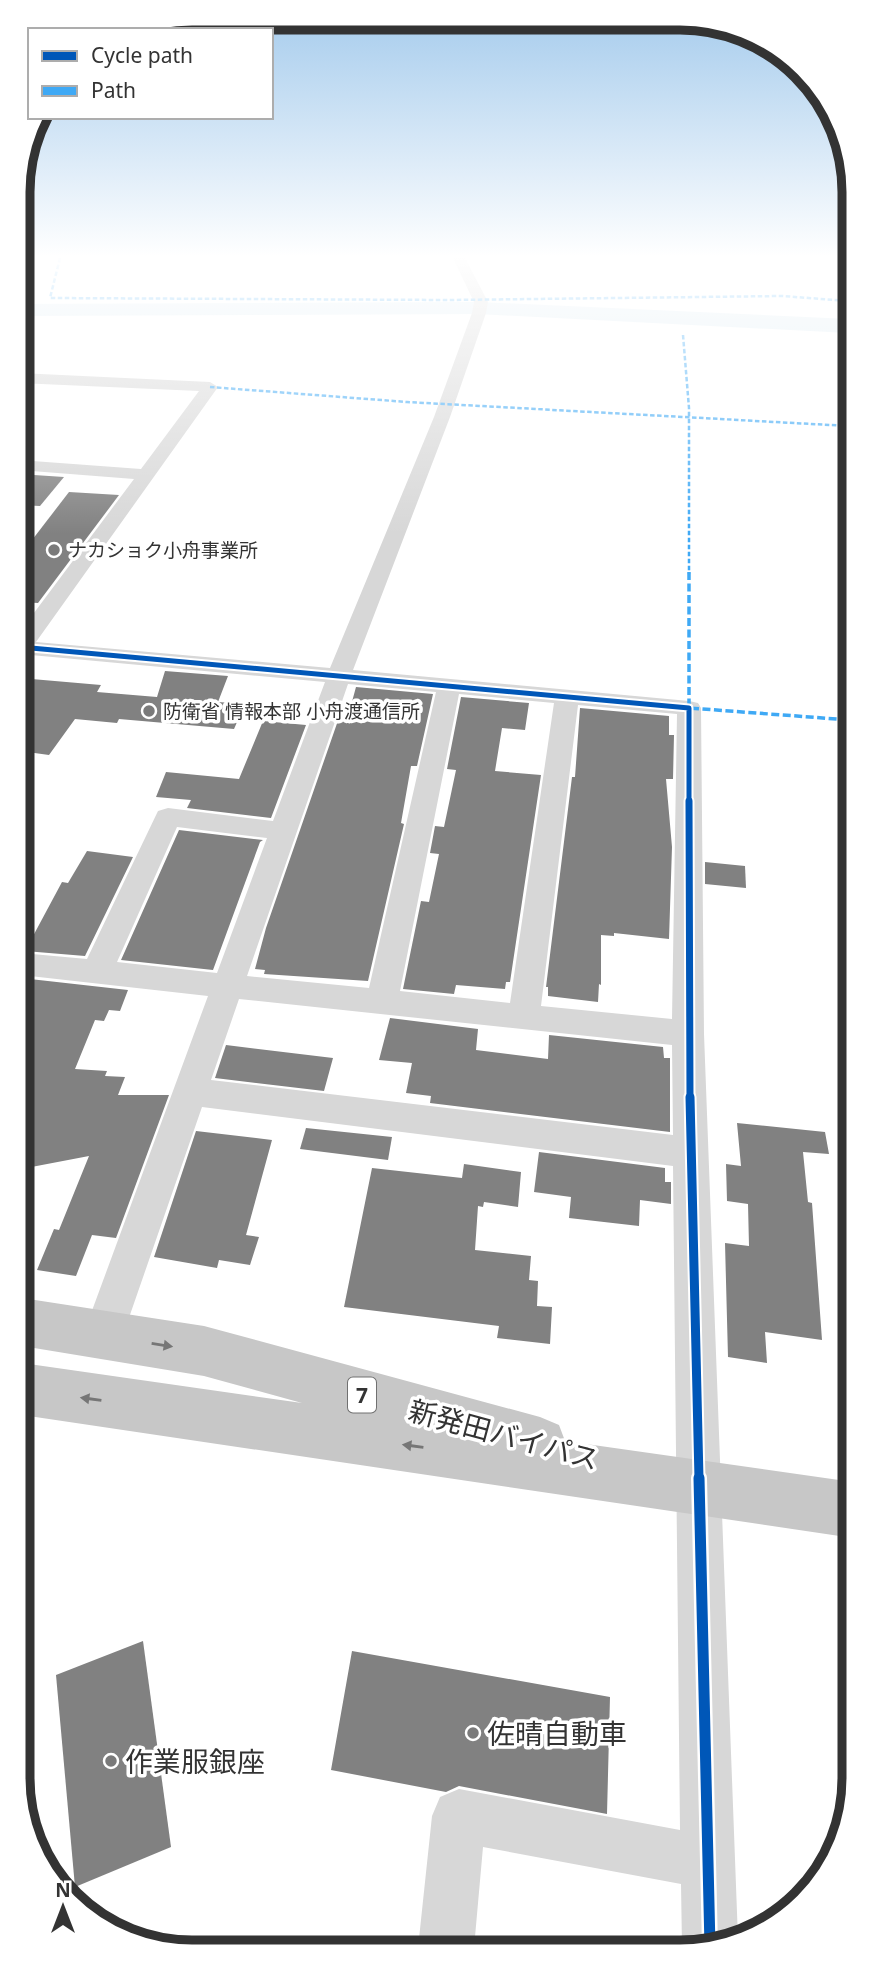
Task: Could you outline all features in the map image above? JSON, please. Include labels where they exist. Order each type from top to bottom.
[{"type":"highway","name":"新発田バイパス","points":[[30,1323],[204,1351],[699,1488]]},
{"type":"highway","name":"新発田バイパス","points":[[30,1390],[842,1508]]},
{"type":"street","points":[[103,1335],[339,675],[442,417],[465,350]]},
{"type":"street","points":[[30,379],[210,387],[30,633]]},
{"type":"street","points":[[30,466],[147,475]]},
{"type":"street","points":[[30,648],[689,708],[688,1034],[710,1937]]},
{"type":"street","points":[[382,1001],[449,687]]},
{"type":"street","points":[[524,1017],[567,697]]},
{"type":"street","points":[[97,972],[168,817],[284,831]]},
{"type":"street","points":[[30,965],[688,1034]]},
{"type":"street","points":[[189,1091],[691,1153]]},
{"type":"street","points":[[447,1940],[459,1816],[708,1862]]},
{"type":"building","points":[[30,475],[64,477],[40,506],[30,506]]},
{"type":"building","name":"ナカショク小舟事業所","points":[[69,492],[119,495],[38,603],[30,603],[30,543]]},
{"type":"building","points":[[165,671],[228,676],[218,702],[245,704],[234,729],[119,719],[117,723],[75,719],[49,755],[30,752],[30,679],[101,685],[97,692],[157,697]]},
{"type":"building","points":[[356,687],[433,694],[417,766],[411,766],[401,823],[404,824],[368,981],[264,974],[265,970],[255,969],[266,928],[342,709],[350,709]]},
{"type":"building","points":[[461,697],[529,703],[525,730],[502,728],[495,771],[541,775],[510,982],[506,982],[505,989],[456,985],[454,994],[403,989],[421,901],[429,902],[439,854],[430,853],[435,826],[444,827],[456,770],[447,769]]},
{"type":"building","points":[[580,708],[669,716],[669,735],[674,735],[673,779],[666,779],[672,847],[669,939],[614,933],[614,936],[601,935],[601,985],[599,984],[598,1002],[548,996],[546,987],[572,777],[575,777]]},
{"type":"building","points":[[263,721],[306,725],[271,818],[187,808],[191,800],[156,797],[166,772],[239,779]]},
{"type":"building","points":[[179,830],[263,840],[213,970],[121,960]]},
{"type":"building","points":[[87,851],[133,857],[85,956],[30,951],[30,942],[62,882],[68,883]]},
{"type":"building","points":[[705,862],[745,866],[746,888],[705,884]]},
{"type":"building","points":[[30,979],[128,990],[120,1011],[109,1010],[104,1021],[95,1020],[75,1069],[107,1071],[105,1076],[125,1077],[118,1095],[169,1095],[116,1238],[92,1235],[76,1276],[37,1270],[54,1229],[59,1230],[89,1156],[30,1167]]},
{"type":"building","points":[[390,1018],[478,1029],[476,1050],[548,1059],[549,1035],[663,1047],[664,1058],[670,1058],[670,1132],[430,1103],[431,1096],[406,1093],[412,1063],[379,1060]]},
{"type":"building","points":[[226,1045],[333,1058],[324,1091],[215,1078]]},
{"type":"building","points":[[737,1123],[825,1132],[829,1154],[803,1152],[808,1202],[812,1203],[822,1340],[765,1332],[767,1363],[728,1357],[725,1243],[749,1246],[748,1204],[727,1201],[726,1164],[741,1166]]},
{"type":"building","points":[[306,1128],[392,1137],[388,1160],[300,1149]]},
{"type":"building","points":[[196,1131],[272,1140],[246,1235],[259,1237],[250,1265],[219,1260],[217,1268],[154,1257]]},
{"type":"building","points":[[539,1152],[665,1168],[665,1182],[671,1182],[671,1204],[640,1200],[639,1226],[569,1218],[571,1197],[534,1192]]},
{"type":"building","points":[[464,1164],[521,1172],[518,1207],[484,1202],[483,1207],[478,1206],[475,1250],[531,1256],[529,1280],[538,1281],[537,1306],[552,1307],[550,1344],[497,1338],[499,1326],[344,1307],[372,1168],[462,1178]]},
{"type":"building","name":"作業服銀座","points":[[143,1641],[171,1847],[98,1877],[98,1872],[74,1872],[56,1675]]},
{"type":"building","name":"佐晴自動車","points":[[352,1651],[610,1697],[607,1814],[459,1786],[446,1792],[331,1770]]},
{"type":"marked path","points":[[684,350],[689,408],[689,708],[842,719]]},
{"type":"marked path","points":[[210,387],[407,402],[842,426]]},
{"type":"cycle path","points":[[30,648],[689,708],[688,1034],[710,1937]]},
{"type":"place","name":"ナカショク小舟事業所","points":[[54,550]]},
{"type":"place","name":"防衛省 情報本部 小舟渡通信所","points":[[149,711]]},
{"type":"place","name":"佐晴自動車","points":[[473,1733]]},
{"type":"place","name":"作業服銀座","points":[[111,1761]]}]
